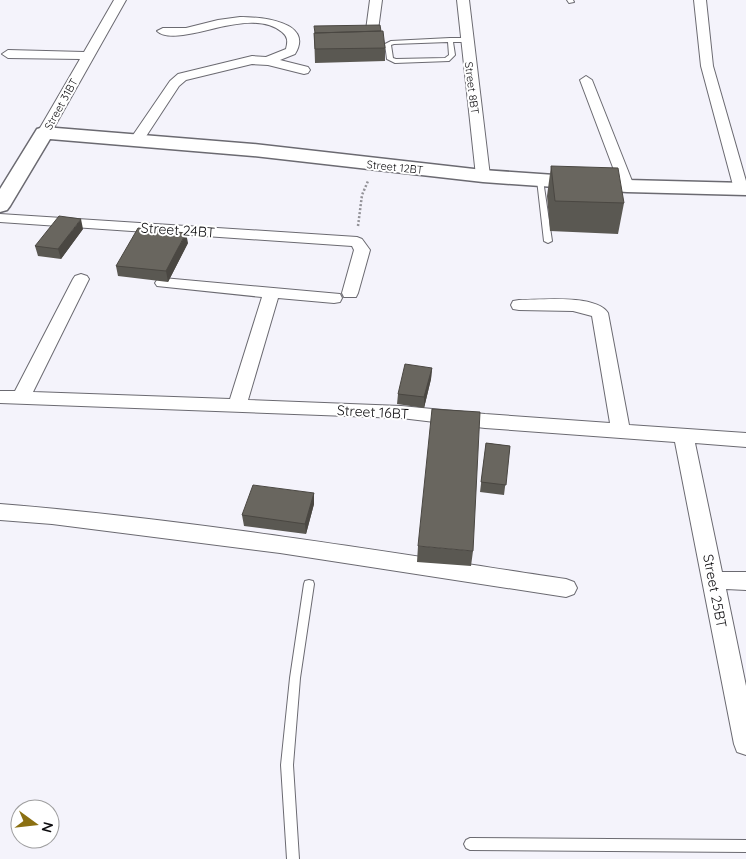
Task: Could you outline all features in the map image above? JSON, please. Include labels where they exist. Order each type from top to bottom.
[{"type":"street","name":"Street 31BT","points":[[0,206],[120,0]]},
{"type":"street","points":[[372,30],[376,0]]},
{"type":"street","name":"Street 8BT","points":[[463,0],[466,40],[483,176]]},
{"type":"street","points":[[700,0],[707,66],[743,189]]},
{"type":"street","points":[[163,32],[188,31],[208,25],[236,21],[274,22],[284,26],[292,36],[294,44],[291,51],[268,61]]},
{"type":"street","points":[[8,54],[88,56]]},
{"type":"street","points":[[136,141],[174,84],[182,77],[252,60],[268,61],[304,70]]},
{"type":"street","points":[[586,80],[627,186]]},
{"type":"street","name":"Street 12BT","points":[[44,133],[253,150],[483,176],[627,186],[743,189]]},
{"type":"street","name":"Street 24BT","points":[[0,218],[357,242]]},
{"type":"street","points":[[350,293],[362,250],[357,242]]},
{"type":"street","points":[[21,398],[81,278]]},
{"type":"street","points":[[163,284],[334,298]]},
{"type":"street","points":[[237,406],[271,293]]},
{"type":"street","points":[[519,305],[584,306],[596,309],[600,313],[621,432]]},
{"type":"street","name":"Street 16BT","points":[[0,397],[401,412],[621,432],[746,440]]},
{"type":"street","name":"Street 25BT","points":[[684,437],[746,744]]},
{"type":"street","points":[[0,512],[52,516],[290,547],[566,588]]},
{"type":"street","points":[[713,580],[746,581]]},
{"type":"lane","points":[[450,40],[452,55],[447,60],[404,61],[390,59],[388,44],[390,42],[450,40],[466,40]]},
{"type":"lane","points":[[540,180],[548,241]]},
{"type":"lane","points":[[293,859],[287,765],[295,678],[310,584]]},
{"type":"lane","points":[[470,844],[746,846]]},
{"type":"path","points":[[357,242],[362,195],[374,165]]},
{"type":"building","points":[[380,25],[381,31],[315,33],[314,26]]},
{"type":"building","points":[[383,31],[385,48],[315,49],[314,33]]},
{"type":"building","points":[[551,166],[618,168],[624,203],[555,201]]},
{"type":"building","points":[[59,216],[81,219],[58,249],[35,246]]},
{"type":"building","points":[[138,228],[186,233],[166,271],[116,266]]},
{"type":"building","points":[[405,364],[432,368],[424,397],[398,394]]},
{"type":"building","points":[[432,409],[480,412],[473,551],[418,546]]},
{"type":"building","points":[[486,443],[510,446],[506,485],[481,482]]},
{"type":"building","points":[[253,485],[314,493],[305,524],[242,515]]}]
